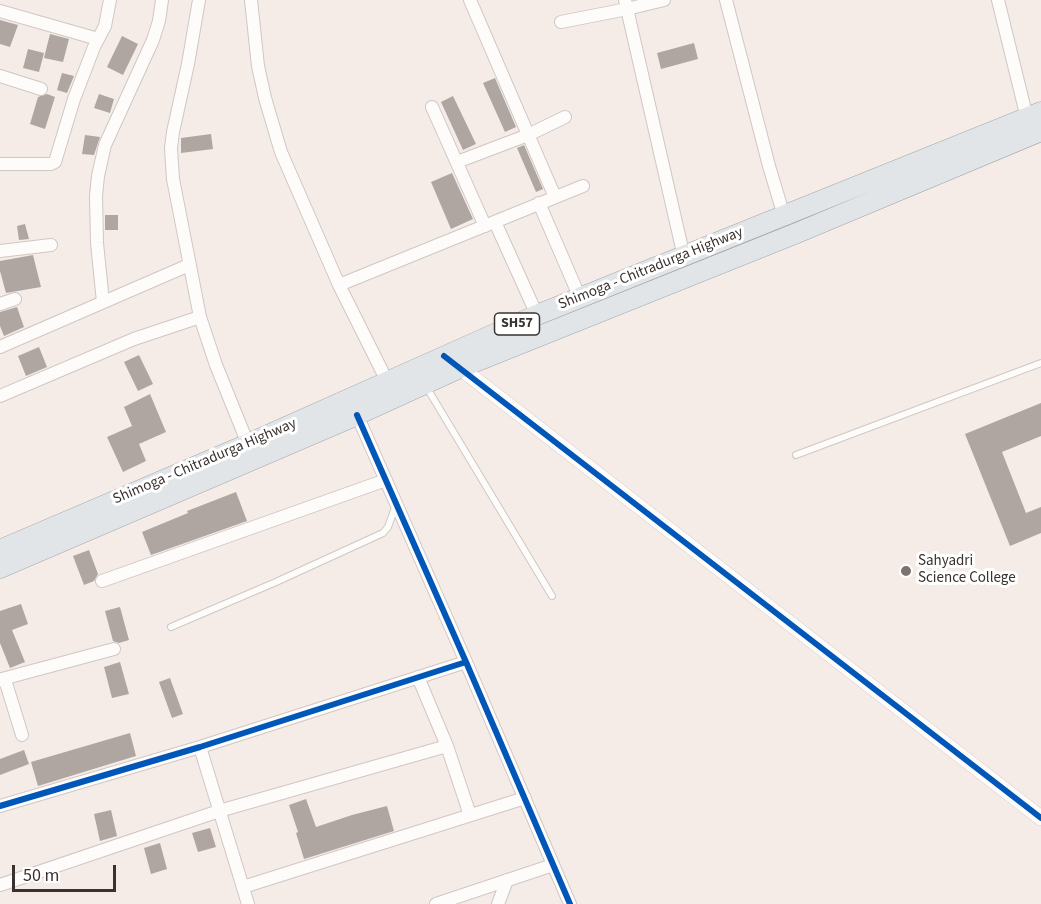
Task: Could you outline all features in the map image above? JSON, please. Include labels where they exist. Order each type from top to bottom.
[{"type":"main road","name":"Shimoga - Chitradurga Highway","points":[[1,556],[537,315],[784,216],[1036,120]]},
{"type":"main road","name":"Shimoga - Chitradurga Highway","points":[[1,556],[357,415],[460,368],[787,237],[1036,120]]},
{"type":"street","points":[[0,164],[51,164],[55,162],[74,99],[105,26],[110,0]]},
{"type":"street","points":[[103,302],[97,243],[98,176],[105,145],[153,40],[162,0]]},
{"type":"street","points":[[199,0],[171,148],[177,203],[200,317],[216,365],[248,444]]},
{"type":"street","points":[[251,0],[258,66],[281,152],[339,285],[387,381]]},
{"type":"street","points":[[470,0],[555,197]]},
{"type":"street","points":[[561,22],[626,5],[664,0]]},
{"type":"street","points":[[726,0],[784,216]]},
{"type":"street","points":[[998,0],[1036,120]]},
{"type":"street","points":[[626,5],[684,256]]},
{"type":"street","points":[[0,11],[98,39]]},
{"type":"street","points":[[0,76],[42,89]]},
{"type":"street","points":[[432,107],[457,162],[537,315]]},
{"type":"street","points":[[457,162],[528,135],[565,117]]},
{"type":"street","points":[[339,285],[583,186]]},
{"type":"street","points":[[539,203],[580,298]]},
{"type":"street","points":[[0,251],[51,245]]},
{"type":"street","points":[[0,347],[189,265]]},
{"type":"street","points":[[0,304],[15,298]]},
{"type":"street","points":[[0,396],[134,339],[200,317]]},
{"type":"street","points":[[444,356],[1041,818]]},
{"type":"street","points":[[357,415],[570,904]]},
{"type":"street","points":[[102,581],[386,480]]},
{"type":"street","points":[[1,679],[114,649]]},
{"type":"street","points":[[0,806],[200,747],[466,662]]},
{"type":"street","points":[[418,677],[447,746],[470,815]]},
{"type":"street","points":[[1,679],[6,683],[22,735]]},
{"type":"street","points":[[0,885],[219,811],[447,746]]},
{"type":"street","points":[[200,747],[248,904]]},
{"type":"street","points":[[243,887],[525,798]]},
{"type":"street","points":[[436,904],[553,865]]},
{"type":"street","points":[[498,904],[507,880]]},
{"type":"lane","points":[[796,455],[1041,363]]},
{"type":"lane","points":[[425,384],[552,596]]},
{"type":"lane","points":[[171,627],[383,533],[388,527],[396,504]]},
{"type":"building","points":[[0,20],[18,25],[10,47],[0,44]]},
{"type":"building","points":[[50,34],[69,39],[63,62],[44,58]]},
{"type":"building","points":[[122,36],[138,44],[123,75],[107,67]]},
{"type":"building","points":[[694,43],[698,59],[661,69],[657,53]]},
{"type":"building","points":[[28,49],[44,53],[39,72],[23,68]]},
{"type":"building","points":[[62,73],[74,76],[67,93],[57,90]]},
{"type":"building","points":[[495,78],[516,127],[505,132],[483,83]]},
{"type":"building","points":[[47,94],[55,97],[45,129],[30,124],[38,97]]},
{"type":"building","points":[[99,94],[114,99],[110,113],[94,108]]},
{"type":"building","points":[[453,96],[476,144],[463,150],[441,102]]},
{"type":"building","points":[[211,134],[213,149],[181,153],[181,138]]},
{"type":"building","points":[[85,135],[100,137],[94,155],[82,154]]},
{"type":"building","points":[[524,145],[543,189],[536,192],[517,148]]},
{"type":"building","points":[[452,173],[473,219],[451,229],[431,182]]},
{"type":"building","points":[[105,215],[118,215],[118,230],[105,230]]},
{"type":"building","points":[[25,224],[29,239],[19,240],[17,226]]},
{"type":"building","points":[[33,255],[41,287],[6,293],[0,271],[0,261]]},
{"type":"building","points":[[17,307],[24,327],[4,336],[0,326],[0,312]]},
{"type":"building","points":[[39,347],[47,367],[26,376],[18,356]]},
{"type":"building","points":[[139,355],[153,384],[138,391],[124,362]]},
{"type":"building","points":[[150,394],[166,432],[139,444],[146,461],[123,472],[107,437],[132,426],[124,407]]},
{"type":"building","points":[[1041,403],[1041,436],[1002,452],[1026,513],[1041,507],[1041,533],[1010,546],[965,434]]},
{"type":"building","points":[[236,492],[247,521],[151,555],[142,532]]},
{"type":"building","points":[[89,550],[98,574],[94,581],[84,585],[73,556]]},
{"type":"building","points":[[21,604],[28,624],[12,630],[25,662],[10,668],[0,643],[0,611]]},
{"type":"building","points":[[120,607],[129,640],[119,643],[113,641],[105,611]]},
{"type":"building","points":[[120,662],[129,694],[112,698],[104,667]]},
{"type":"building","points":[[170,678],[183,714],[172,718],[159,682]]},
{"type":"building","points":[[130,733],[136,756],[38,786],[31,762]]},
{"type":"building","points":[[24,750],[29,764],[0,775],[0,759]]},
{"type":"building","points":[[306,799],[316,827],[387,806],[394,831],[304,859],[289,805]]},
{"type":"building","points":[[111,810],[117,836],[100,841],[94,814]]},
{"type":"building","points":[[210,828],[216,847],[198,852],[192,833]]},
{"type":"building","points":[[160,843],[167,869],[151,874],[144,848]]},
{"type":"cycle path","points":[[444,356],[1041,818]]},
{"type":"cycle path","points":[[357,415],[570,904]]},
{"type":"cycle path","points":[[0,806],[200,747],[466,662]]},
{"type":"place","name":"Sahyadri Science College","points":[[906,571]]}]
